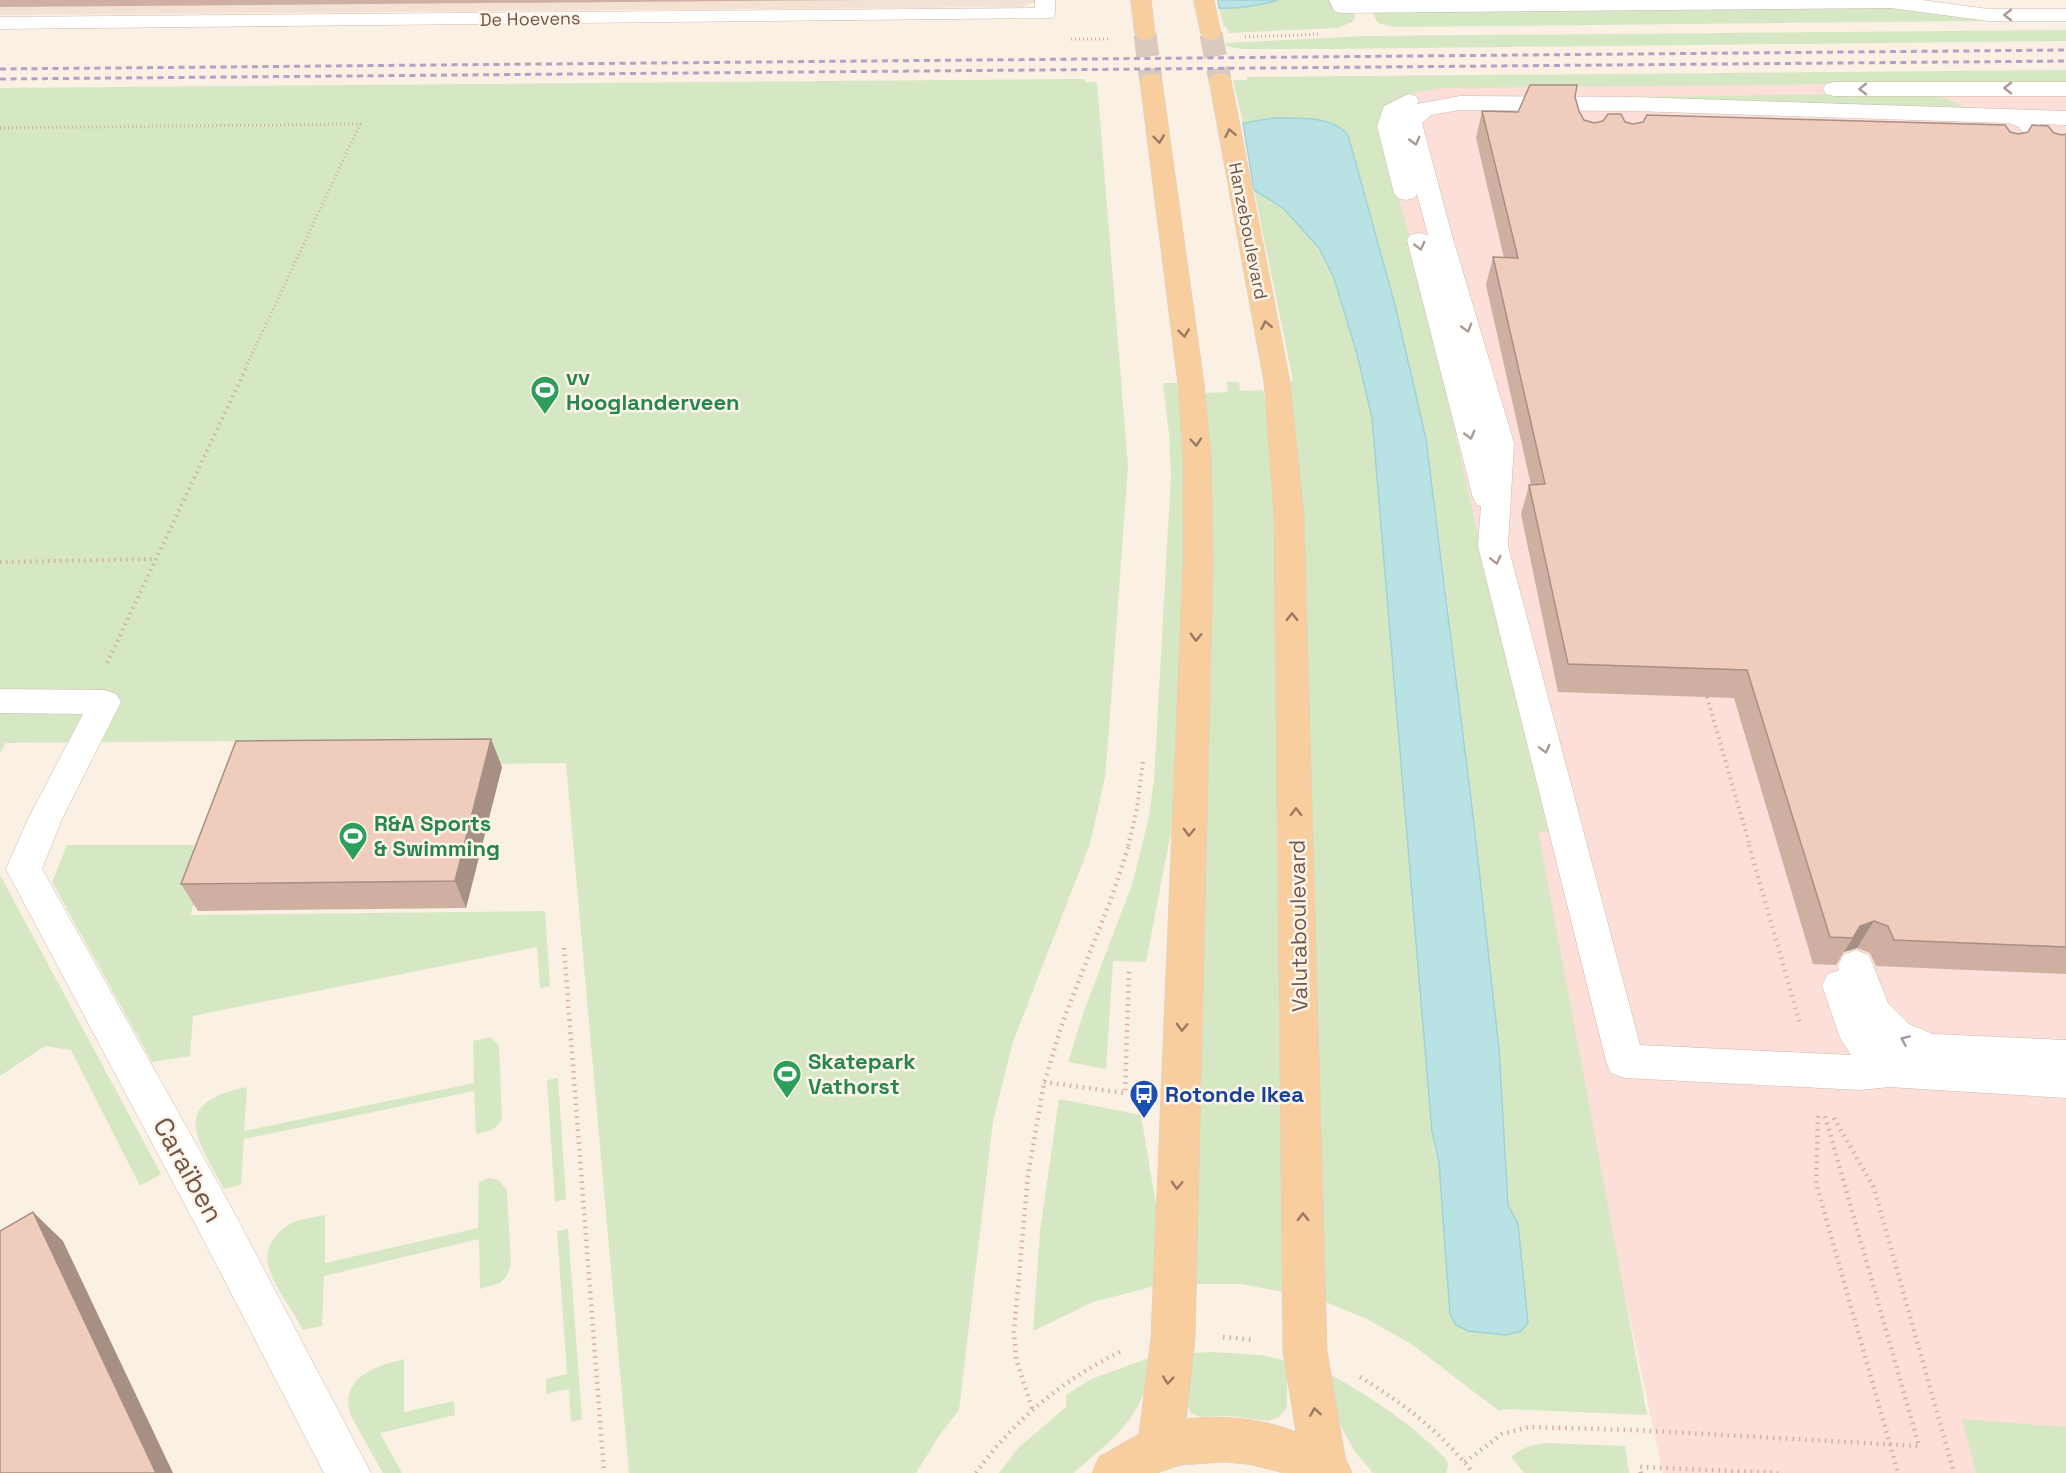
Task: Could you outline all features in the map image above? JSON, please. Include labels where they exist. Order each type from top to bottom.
[{"type":"main road","points":[[1140,0],[1145,34]]},
{"type":"main road","points":[[1204,0],[1211,34]]},
{"type":"main road","name":"Hanzeboulevard","points":[[1220,80],[1277,382]]},
{"type":"main road","points":[[1151,81],[1191,384],[1197,455],[1198,562],[1173,1338],[1160,1448]]},
{"type":"main road","name":"Valutaboulevard","points":[[1277,382],[1284,450],[1292,580],[1305,1351],[1327,1471]]},
{"type":"main road","points":[[1115,1473],[1133,1460],[1160,1448],[1179,1443],[1228,1439],[1279,1446],[1327,1471]]},
{"type":"street","name":"De Hoevens","points":[[0,23],[1045,14],[1045,0]]},
{"type":"street","points":[[1340,3],[1892,2],[1988,15],[2066,15]]},
{"type":"street","points":[[1493,521],[1392,144],[1388,126],[1392,111],[1410,99],[1435,95],[1921,88],[2066,89]]},
{"type":"street","points":[[1921,88],[1949,93],[1972,103],[1980,109],[1995,135]]},
{"type":"street","points":[[2066,118],[1626,115],[1460,103],[1424,109],[1410,121],[1439,232],[1500,443],[1493,546],[1625,1061],[1860,1073],[1889,1070],[2066,1081]]},
{"type":"street","points":[[1581,129],[1580,120],[1583,113],[1590,109],[1626,115]]},
{"type":"street","points":[[1626,115],[1624,120],[1638,115],[2006,124],[2038,153],[2027,122],[2013,116]]},
{"type":"street","points":[[0,701],[89,702]]},
{"type":"street","name":"Caraïben","points":[[89,702],[105,702],[45,819],[24,869],[214,1216],[348,1473]]},
{"type":"street","points":[[1889,1070],[1859,1038],[1845,965],[1873,1013],[1896,1036],[1931,1051],[2066,1057]]},
{"type":"path","points":[[0,128],[360,124],[89,702]]},
{"type":"path","points":[[0,562],[156,559]]},
{"type":"path","points":[[1707,697],[1813,1071]]},
{"type":"path","points":[[1032,1408],[1016,1359],[1014,1332],[1029,1161],[1044,1082],[1059,1033],[1113,892],[1131,836],[1143,760]]},
{"type":"path","points":[[564,948],[604,1473]]},
{"type":"path","points":[[1044,1082],[1125,1093],[1129,970]]},
{"type":"path","points":[[1466,1462],[1499,1434],[1513,1428],[1529,1427],[1634,1430],[1919,1446],[1827,1111],[1874,1188],[1954,1473]]},
{"type":"path","points":[[1818,1114],[1816,1183],[1898,1473]]},
{"type":"path","points":[[976,1473],[992,1449],[1032,1408],[1092,1364],[1122,1350],[1173,1338],[1223,1336],[1258,1340],[1305,1351],[1356,1375],[1397,1399],[1440,1436],[1466,1462],[1473,1473]]},
{"type":"path","points":[[1641,1473],[1640,1467],[1781,1473]]},
{"type":"shaded area","points":[[0,0],[1038,0],[1023,7],[0,15]]},
{"type":"shaded area","points":[[2066,75],[2066,1473],[1663,1473],[1364,86]]},
{"type":"green space","points":[[1278,0],[1351,0],[1355,18],[1352,22],[1337,28],[1229,33],[1224,27],[1219,8],[1249,7]]},
{"type":"green space","points":[[1886,6],[1985,20],[1394,27],[1378,23],[1371,10]]},
{"type":"green space","points":[[2066,30],[2066,41],[1330,49],[1241,49],[1226,46],[1226,43],[1365,36]]},
{"type":"green space","points":[[2066,70],[2066,82],[1442,88],[1421,91],[1400,98],[1385,111],[1381,120],[1379,131],[1417,262],[1497,620],[1554,833],[1538,831],[1647,1415],[1505,1409],[1499,1411],[1410,1343],[1367,1319],[1321,1300],[1288,381],[1293,381],[1254,190],[1283,208],[1319,248],[1334,278],[1357,354],[1372,418],[1434,1149],[1439,1163],[1518,1224],[1508,1205],[1499,1049],[1446,589],[1426,439],[1395,305],[1348,135],[1320,121],[1273,118],[1243,123],[1233,80],[1247,80],[1247,77]]},
{"type":"green space","name":"vv Hooglanderveen","points":[[1085,79],[1085,82],[1097,82],[1128,466],[1105,777],[1090,844],[1013,1042],[993,1122],[959,1410],[939,1436],[916,1473],[629,1473],[566,763],[233,768],[243,741],[6,743],[0,754],[0,88]]},
{"type":"green space","points":[[1920,93],[1945,98],[1966,107],[1628,99],[1627,97]]},
{"type":"green space","points":[[1227,382],[1239,382],[1240,391],[1263,390],[1272,447],[1276,512],[1285,1292],[1239,1284],[1190,1284],[1204,393],[1228,392]]},
{"type":"green space","points":[[1163,383],[1177,383],[1189,545],[1175,811],[1146,962],[1113,961],[1106,1069],[1068,1062],[1084,1011],[1133,882],[1149,816],[1154,781],[1171,474]]},
{"type":"green space","points":[[67,845],[216,845],[190,915],[545,911],[550,986],[540,988],[537,947],[193,1016],[190,1056],[152,1062],[52,882]]},
{"type":"green space","points":[[0,875],[161,1174],[140,1186],[71,1050],[45,1046],[0,1076]]},
{"type":"green space","points":[[491,1037],[499,1046],[502,1119],[497,1126],[488,1131],[476,1134],[474,1091],[244,1139],[241,1185],[224,1189],[205,1155],[196,1126],[198,1113],[206,1103],[222,1094],[247,1087],[244,1131],[474,1083],[473,1041]]},
{"type":"green space","points":[[558,1078],[566,1199],[555,1202],[547,1080]]},
{"type":"green space","points":[[1059,1099],[1141,1115],[1158,1217],[1155,1286],[1093,1302],[1033,1331],[1040,1231]]},
{"type":"green space","points":[[488,1178],[499,1180],[507,1191],[511,1265],[506,1277],[500,1283],[480,1289],[479,1239],[324,1276],[322,1326],[303,1330],[275,1283],[267,1260],[270,1246],[284,1228],[297,1221],[325,1215],[325,1263],[478,1228],[479,1182]]},
{"type":"green space","points":[[568,1229],[582,1419],[571,1422],[569,1389],[546,1394],[546,1379],[567,1374],[557,1231]]},
{"type":"green space","points":[[1189,1353],[1261,1355],[1287,1361],[1287,1408],[1279,1417],[1269,1421],[1230,1416],[1201,1417],[1191,1413],[1187,1404]]},
{"type":"green space","points":[[1152,1357],[1148,1379],[1135,1411],[1116,1436],[1074,1473],[999,1473],[1018,1448],[1066,1407],[1066,1395],[1091,1379]]},
{"type":"green space","points":[[404,1359],[404,1412],[454,1401],[455,1415],[380,1433],[402,1473],[383,1473],[352,1418],[348,1405],[349,1393],[361,1376],[381,1366]]},
{"type":"green space","points":[[1329,1374],[1375,1401],[1418,1433],[1445,1458],[1448,1463],[1446,1473],[1373,1473],[1355,1452],[1338,1421]]},
{"type":"green space","points":[[1962,1419],[2066,1427],[2066,1473],[1976,1473]]},
{"type":"green space","points":[[1546,1443],[1625,1446],[1629,1473],[1524,1473],[1511,1457],[1527,1447]]},
{"type":"water","points":[[1218,0],[1278,0],[1249,7],[1219,8]]},
{"type":"water","points":[[1273,118],[1324,121],[1333,124],[1348,135],[1395,305],[1426,439],[1473,815],[1499,1049],[1508,1205],[1518,1224],[1528,1323],[1521,1331],[1506,1335],[1468,1331],[1456,1325],[1450,1314],[1439,1163],[1432,1132],[1372,418],[1357,354],[1334,278],[1319,248],[1283,208],[1254,190],[1243,123]]},
{"type":"building","points":[[1530,85],[1577,85],[1575,97],[1579,111],[1584,120],[1594,123],[1603,121],[1608,114],[1621,114],[1625,122],[1633,124],[1643,122],[1647,115],[2005,125],[2010,132],[2018,134],[2028,132],[2032,125],[2048,126],[2054,133],[2066,134],[2066,947],[1894,940],[1888,926],[1874,921],[1860,926],[1853,938],[1830,937],[1747,670],[1568,664],[1529,485],[1545,484],[1493,257],[1518,258],[1482,111],[1518,112]]},
{"type":"building","points":[[491,739],[455,881],[181,884],[236,741]]},
{"type":"building","points":[[33,1212],[156,1473],[0,1473],[0,1231]]},
{"type":"tunnel","points":[[1145,34],[1151,81]]},
{"type":"tunnel","points":[[1211,34],[1220,80]]},
{"type":"railway","points":[[0,69],[2066,50]]},
{"type":"railway","points":[[0,79],[2066,61]]},
{"type":"place","name":"vv Hooglanderveen","points":[[545,416]]},
{"type":"place","name":"R&A Sports & Swimming","points":[[353,862]]},
{"type":"place","name":"Skatepark Vathorst","points":[[787,1100]]},
{"type":"place","name":"Rotonde Ikea","points":[[1144,1120]]}]
